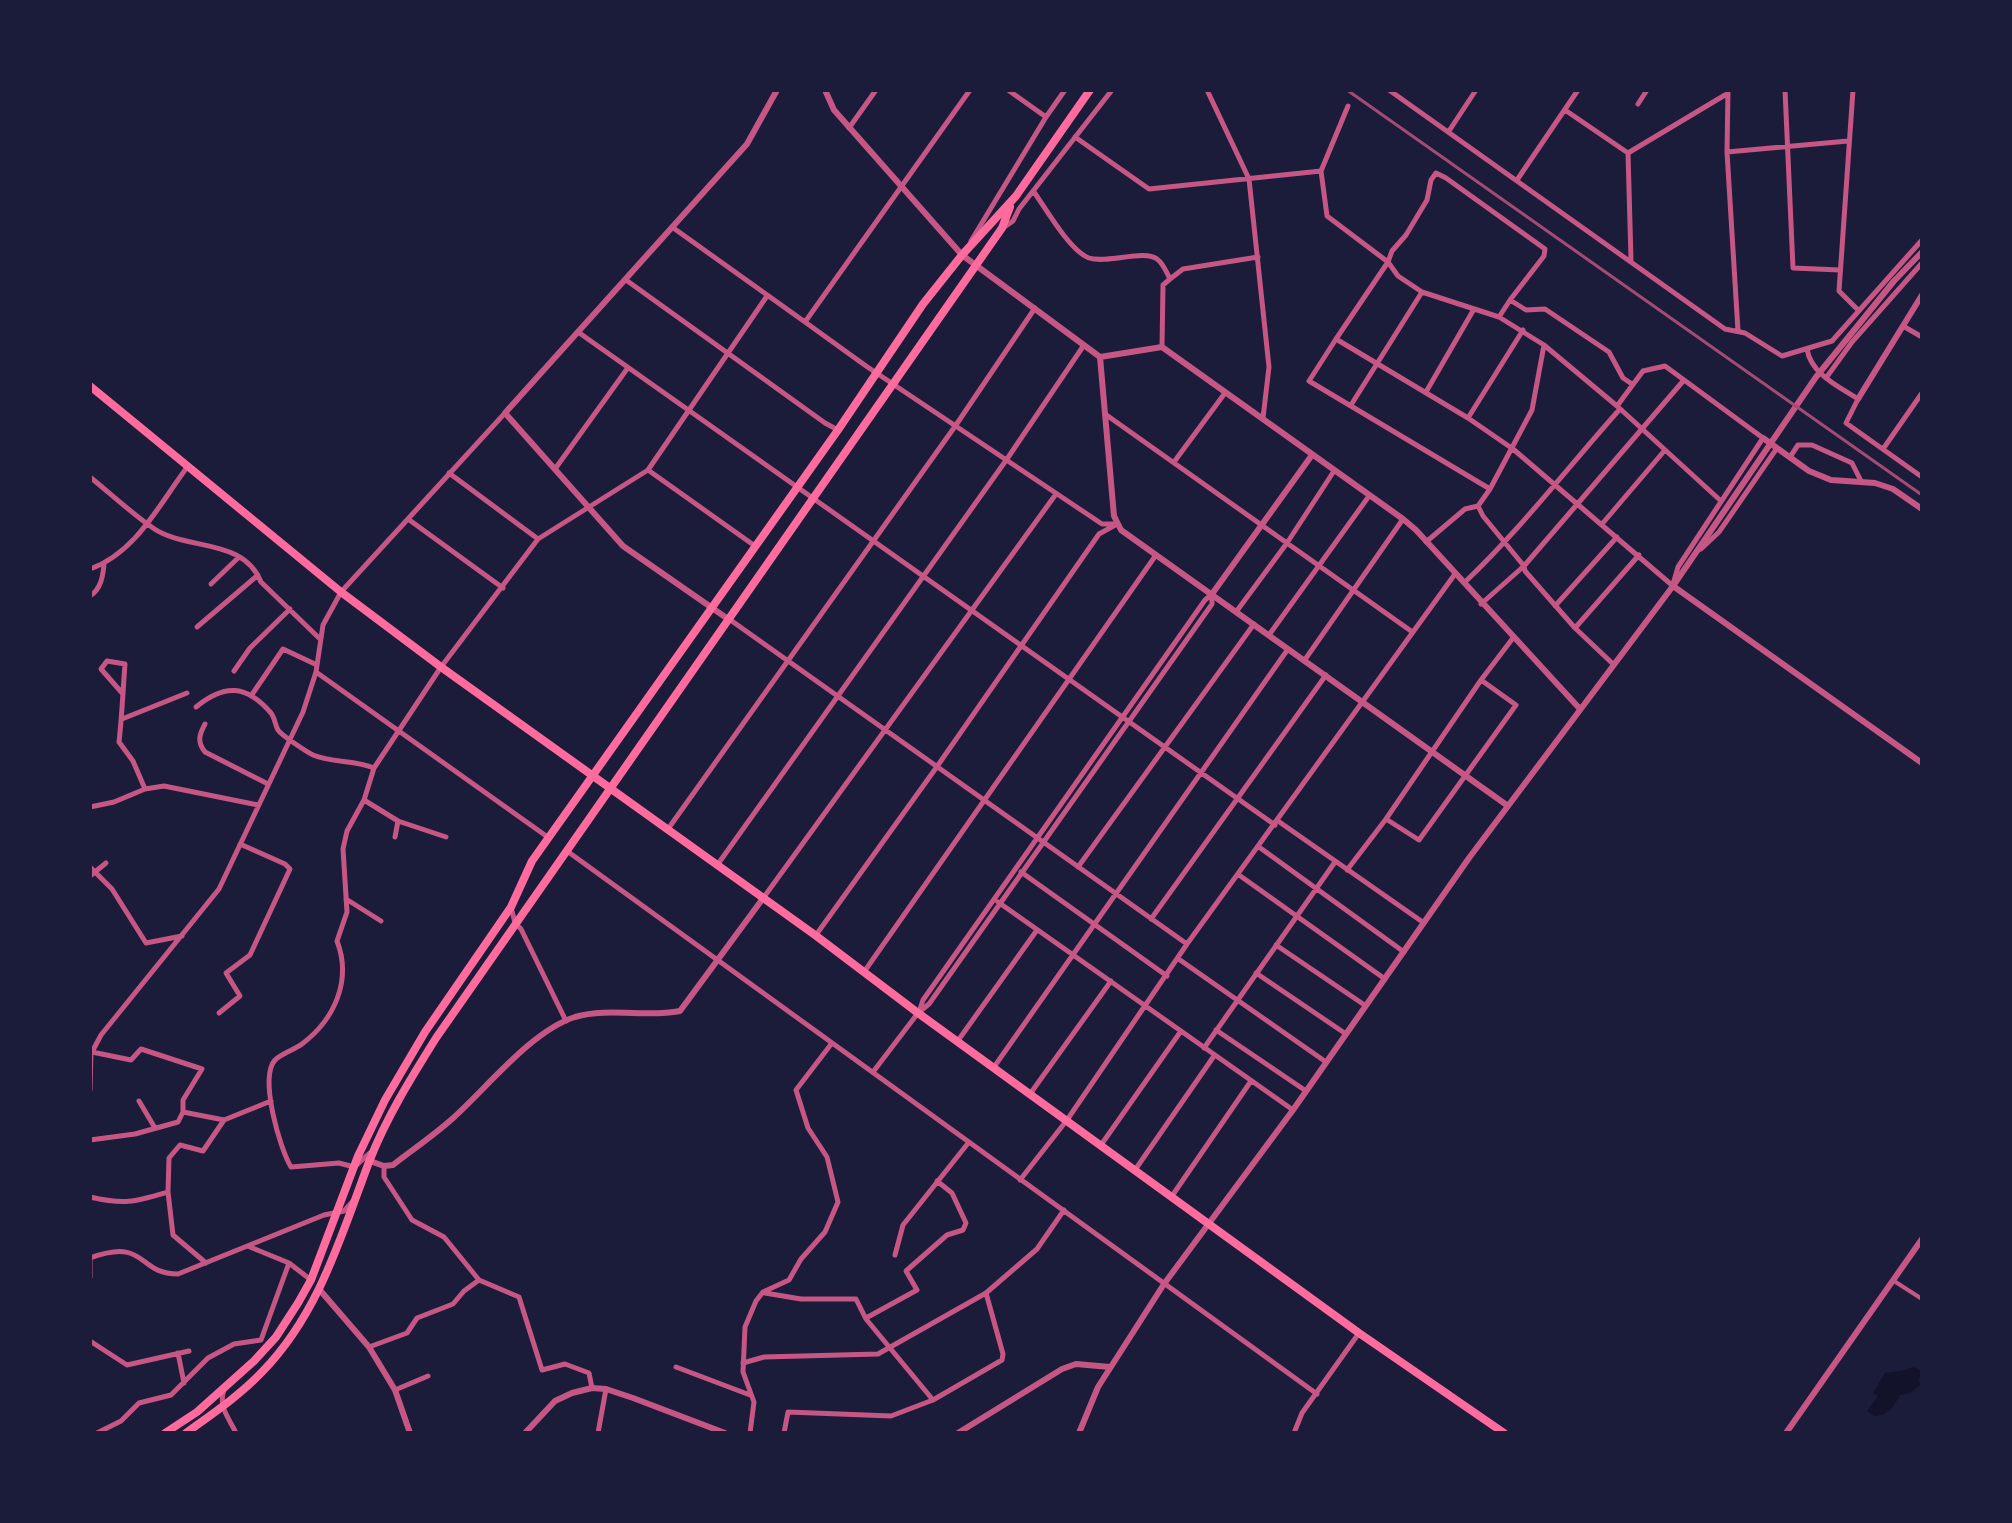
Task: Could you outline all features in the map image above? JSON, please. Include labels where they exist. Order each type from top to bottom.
[{"type":"main road","points":[[165,1433],[177,1428],[224,1390],[276,1337],[311,1280],[354,1167],[408,1060],[511,907],[532,861],[838,430],[923,304],[962,255],[1016,196],[1090,90]]},
{"type":"main road","points":[[186,1433],[263,1372],[285,1345],[319,1289],[344,1235],[376,1147],[405,1088],[436,1038],[895,384],[1002,228],[1016,196]]},
{"type":"main road","points":[[90,386],[341,592],[441,667],[609,790],[764,897],[957,1042],[1359,1333],[1504,1433]]},
{"type":"street","points":[[90,1090],[91,1051],[101,1035],[219,889],[303,712],[316,672],[323,625],[341,592],[747,144],[777,90]]},
{"type":"street","points":[[825,90],[834,110],[962,255],[1100,357],[1162,347],[1403,519],[1580,709]]},
{"type":"street","points":[[849,128],[876,90]]},
{"type":"street","points":[[805,322],[970,90]]},
{"type":"street","points":[[1008,90],[1046,117]]},
{"type":"street","points":[[962,255],[1065,90]]},
{"type":"street","points":[[1002,228],[1013,221],[1112,90]]},
{"type":"street","points":[[1207,90],[1249,179],[1269,367],[1263,418]]},
{"type":"street","points":[[1389,90],[1725,329],[1745,333],[1782,356],[1829,343],[1922,240]]},
{"type":"street","points":[[1449,131],[1476,90]]},
{"type":"street","points":[[1517,180],[1578,90]]},
{"type":"street","points":[[1638,104],[1647,90]]},
{"type":"street","points":[[1785,90],[1793,268],[1840,270]]},
{"type":"street","points":[[1853,90],[1839,291],[1858,310]]},
{"type":"street","points":[[1628,153],[1727,92]]},
{"type":"street","points":[[1727,92],[1727,152],[1738,331]]},
{"type":"street","points":[[1348,106],[1321,171],[1327,216],[1388,262],[1398,276],[1422,292],[1499,317],[1544,345],[1618,407],[1721,501]]},
{"type":"street","points":[[1565,110],[1628,153]]},
{"type":"street","points":[[1075,137],[1149,189],[1321,171]]},
{"type":"street","points":[[1727,152],[1848,141]]},
{"type":"street","points":[[1628,153],[1631,260]]},
{"type":"street","points":[[1490,489],[1309,381],[1388,262],[1392,251],[1406,235],[1427,200],[1431,180],[1436,173],[1545,249],[1544,256],[1499,317]]},
{"type":"street","points":[[1034,192],[1075,248],[1087,258],[1103,260],[1149,256],[1158,259],[1170,279]]},
{"type":"street","points":[[672,227],[877,373],[1056,494],[1102,524],[1117,524]]},
{"type":"street","points":[[1079,1433],[1098,1387],[1164,1284],[1293,1110],[1508,806],[1673,586],[1816,377],[1894,281],[1922,252]]},
{"type":"street","points":[[1162,347],[1163,285],[1183,269],[1258,257]]},
{"type":"street","points":[[1826,378],[1852,342],[1922,263]]},
{"type":"street","points":[[626,280],[838,430]]},
{"type":"street","points":[[1351,405],[1422,292]]},
{"type":"street","points":[[1922,295],[1846,423],[1922,477]]},
{"type":"street","points":[[376,1147],[354,1167],[339,1163],[291,1167],[283,1154],[271,1101],[270,1070],[275,1059],[302,1044],[324,1024],[343,988],[343,957],[337,941],[347,912],[343,849],[347,831],[364,800],[374,768],[441,667],[538,539],[648,470],[767,296]]},
{"type":"street","points":[[1510,300],[1526,310],[1545,309],[1609,352],[1623,378],[1632,384]]},
{"type":"street","points":[[668,829],[956,425],[1035,308]]},
{"type":"street","points":[[1426,392],[1474,309]]},
{"type":"street","points":[[1903,326],[1922,337]]},
{"type":"street","points":[[1468,418],[1523,330]]},
{"type":"street","points":[[578,332],[1237,800],[1424,923]]},
{"type":"street","points":[[1840,332],[1852,342]]},
{"type":"street","points":[[1336,339],[1468,418],[1513,449],[1673,586],[1922,763]]},
{"type":"street","points":[[718,864],[1007,459],[1084,345]]},
{"type":"street","points":[[1426,542],[1465,509],[1478,506],[1490,489],[1532,410],[1544,345]]},
{"type":"street","points":[[1807,349],[1809,360],[1826,378],[1858,399]]},
{"type":"street","points":[[1100,357],[1117,524],[1121,530],[1508,806]]},
{"type":"street","points":[[1463,584],[1506,543],[1618,407],[1643,371],[1665,366],[1809,471],[1831,480],[1861,481],[1893,489],[1922,509]]},
{"type":"street","points":[[555,469],[627,369]]},
{"type":"street","points":[[1481,604],[1524,566],[1684,380]]},
{"type":"street","points":[[1174,462],[1225,393]]},
{"type":"street","points":[[1883,449],[1922,393]]},
{"type":"street","points":[[505,413],[623,546],[1187,944]]},
{"type":"street","points":[[1105,414],[1411,631]]},
{"type":"street","points":[[1673,586],[1678,567],[1763,438]]},
{"type":"street","points":[[1790,457],[1798,445],[1812,445],[1852,463],[1861,481]]},
{"type":"street","points":[[1693,557],[1719,532],[1777,448]]},
{"type":"street","points":[[1602,524],[1665,450]]},
{"type":"street","points":[[873,1072],[918,1013],[929,1004],[1039,840],[1212,604],[1212,594],[1312,455]]},
{"type":"street","points":[[90,569],[104,564],[139,536],[188,466]]},
{"type":"street","points":[[648,470],[755,546]]},
{"type":"street","points":[[1236,612],[1287,543],[1334,471]]},
{"type":"street","points":[[449,473],[538,539]]},
{"type":"street","points":[[90,477],[169,537],[214,545],[239,556],[261,582],[320,639]]},
{"type":"street","points":[[370,1161],[384,1166],[393,1165],[450,1121],[556,1024],[599,1013],[663,1014],[680,1011],[1056,494]]},
{"type":"street","points":[[1269,635],[1369,496]]},
{"type":"street","points":[[1478,506],[1525,571],[1575,628],[1613,664]]},
{"type":"street","points":[[408,519],[503,588]]},
{"type":"street","points":[[1304,661],[1403,519]]},
{"type":"street","points":[[815,935],[1022,647],[1099,534],[1117,524]]},
{"type":"street","points":[[1555,606],[1617,537]]},
{"type":"street","points":[[864,972],[1156,555]]},
{"type":"street","points":[[1575,628],[1639,555]]},
{"type":"street","points":[[211,584],[239,556]]},
{"type":"street","points":[[90,596],[102,579],[104,564]]},
{"type":"street","points":[[1020,1180],[1067,1120],[1187,944],[1455,574]]},
{"type":"street","points":[[197,627],[258,575]]},
{"type":"street","points":[[234,671],[250,648],[290,609]]},
{"type":"street","points":[[1078,867],[1254,624]]},
{"type":"street","points":[[1347,870],[1513,638]]},
{"type":"street","points":[[251,696],[283,649],[317,665]]},
{"type":"street","points":[[993,1068],[1288,649]]},
{"type":"street","points":[[123,694],[101,669],[107,661],[125,664],[122,719],[119,742],[133,761],[145,789]]},
{"type":"street","points":[[316,672],[549,838]]},
{"type":"street","points":[[1151,919],[1326,675]]},
{"type":"street","points":[[1386,819],[1419,840],[1516,705],[1481,680]]},
{"type":"street","points":[[196,707],[213,693],[230,688],[251,696],[272,715],[279,733],[315,756],[362,762],[374,768]]},
{"type":"street","points":[[122,719],[187,693]]},
{"type":"street","points":[[205,724],[199,735],[200,746],[205,752],[268,784]]},
{"type":"street","points":[[90,807],[164,786],[258,805]]},
{"type":"street","points":[[364,800],[398,821],[446,837]]},
{"type":"street","points":[[395,837],[398,821]]},
{"type":"street","points":[[997,902],[1021,872],[1039,840]]},
{"type":"street","points":[[219,1013],[240,996],[226,973],[250,955],[290,869],[240,844]]},
{"type":"street","points":[[1259,847],[1404,952]]},
{"type":"street","points":[[566,851],[1317,1394]]},
{"type":"street","points":[[1204,1048],[1335,862]]},
{"type":"street","points":[[106,863],[92,872],[112,889],[146,943],[183,936]]},
{"type":"street","points":[[1021,872],[1167,976]]},
{"type":"street","points":[[1239,875],[1385,979]]},
{"type":"street","points":[[345,898],[381,921]]},
{"type":"street","points":[[997,902],[1293,1110]]},
{"type":"street","points":[[511,907],[515,923],[521,929],[566,1021]]},
{"type":"street","points":[[496,929],[515,923]]},
{"type":"street","points":[[957,1042],[1037,930]]},
{"type":"street","points":[[1276,945],[1366,1006]]},
{"type":"street","points":[[1179,959],[1326,1062]]},
{"type":"street","points":[[1256,973],[1346,1034]]},
{"type":"street","points":[[1030,1094],[1111,981]]},
{"type":"street","points":[[1216,1030],[1306,1091]]},
{"type":"street","points":[[1101,1146],[1181,1031]]},
{"type":"street","points":[[750,1433],[754,1402],[743,1363],[745,1327],[763,1292],[789,1280],[801,1259],[825,1232],[838,1202],[827,1157],[808,1128],[796,1090],[832,1043]]},
{"type":"street","points":[[90,1140],[135,1134],[178,1122],[183,1112],[183,1100],[202,1069],[141,1049],[131,1060],[91,1051]]},
{"type":"street","points":[[1135,1170],[1214,1056]]},
{"type":"street","points":[[1172,1196],[1251,1081]]},
{"type":"street","points":[[139,1101],[155,1129]]},
{"type":"street","points":[[183,1112],[224,1120],[271,1101]]},
{"type":"street","points":[[206,1263],[173,1235],[168,1192],[169,1158],[180,1145],[203,1151],[224,1120]]},
{"type":"street","points":[[895,1255],[903,1225],[969,1142]]},
{"type":"street","points":[[384,1166],[384,1177],[412,1220],[444,1237],[479,1280],[519,1297],[542,1370],[565,1364],[589,1373],[592,1388]]},
{"type":"street","points":[[866,1318],[917,1290],[906,1271],[947,1235],[963,1230],[966,1223],[952,1193],[937,1181]]},
{"type":"street","points":[[90,1197],[134,1203],[168,1192]]},
{"type":"street","points":[[90,1277],[90,1258],[112,1250],[126,1250],[168,1274],[178,1274],[324,1215],[344,1211],[357,1196]]},
{"type":"street","points":[[743,1363],[764,1357],[878,1354],[986,1293],[1037,1249],[1064,1210]]},
{"type":"street","points":[[1786,1433],[1922,1239]]},
{"type":"street","points":[[249,1247],[289,1263],[319,1289],[369,1347],[395,1390],[410,1433]]},
{"type":"street","points":[[97,1433],[121,1421],[139,1403],[171,1395],[208,1358],[234,1344],[261,1340],[289,1263]]},
{"type":"street","points":[[369,1347],[407,1333],[417,1318],[453,1304],[479,1280]]},
{"type":"street","points":[[1893,1280],[1922,1299]]},
{"type":"street","points":[[763,1292],[801,1299],[856,1299],[866,1318],[933,1400]]},
{"type":"street","points":[[784,1433],[788,1412],[891,1416],[933,1400],[1002,1360],[986,1293]]},
{"type":"street","points":[[1294,1433],[1302,1413],[1359,1333]]},
{"type":"street","points":[[90,1341],[127,1365],[189,1351]]},
{"type":"street","points":[[178,1353],[184,1383]]},
{"type":"street","points":[[958,1433],[1062,1369],[1076,1364],[1110,1367]]},
{"type":"street","points":[[676,1367],[751,1395]]},
{"type":"street","points":[[395,1390],[428,1376]]},
{"type":"street","points":[[525,1433],[555,1401],[592,1388],[606,1389],[725,1433]]},
{"type":"street","points":[[598,1433],[606,1389]]},
{"type":"street","points":[[224,1390],[222,1407],[236,1433]]},
{"type":"street","points":[[197,1412],[215,1405],[222,1407]]},
{"type":"shaded area","points":[[1913,1367],[1922,1371],[1920,1385],[1910,1393],[1900,1395],[1887,1413],[1874,1416],[1867,1411],[1878,1396],[1873,1393],[1885,1373]]},
{"type":"railway","points":[[1347,90],[1922,495]]}]
